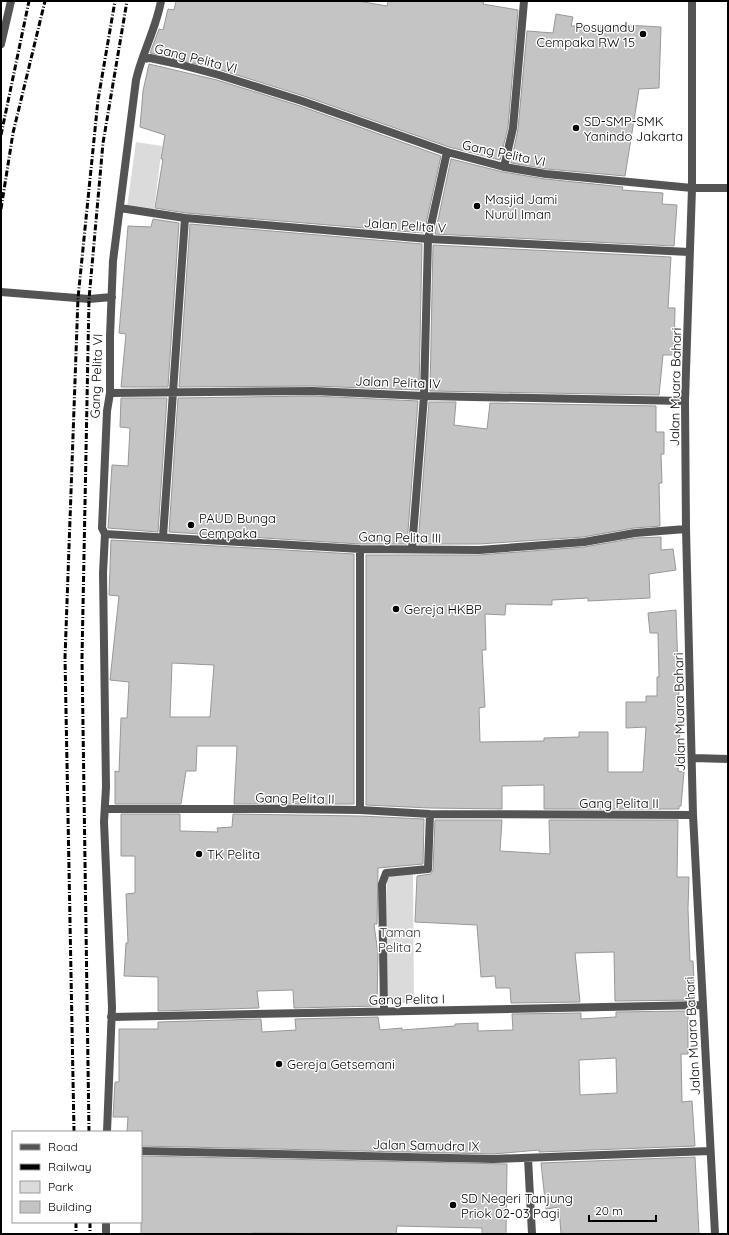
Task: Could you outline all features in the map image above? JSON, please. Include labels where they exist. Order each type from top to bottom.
[{"type":"street","points":[[1,44],[11,1]]},
{"type":"street","points":[[144,59],[161,1]]},
{"type":"street","points":[[504,167],[513,128],[524,1]]},
{"type":"street","name":"Jalan Muara Bahari","points":[[692,1],[692,188],[686,401],[686,529],[693,758],[693,815],[715,1234]]},
{"type":"street","name":"Gang Pelita VI","points":[[105,809],[104,534],[102,528],[107,411],[110,393],[113,261],[136,80],[139,66],[144,59],[150,58],[178,64],[302,100],[447,152],[504,167],[546,174],[692,188]]},
{"type":"street","points":[[412,550],[424,396],[428,239],[447,152]]},
{"type":"street","points":[[692,188],[728,188]]},
{"type":"street","name":"Jalan Pelita V","points":[[120,208],[185,218],[428,239],[689,252]]},
{"type":"street","points":[[163,537],[185,218]]},
{"type":"street","points":[[1,292],[84,298],[112,297]]},
{"type":"street","name":"Jalan Pelita IV","points":[[110,393],[313,391],[424,396],[686,401]]},
{"type":"street","name":"Gang Pelita III","points":[[104,534],[114,536],[163,537],[360,549],[479,550],[569,543],[635,533],[686,529]]},
{"type":"street","points":[[360,549],[360,810]]},
{"type":"street","points":[[693,758],[728,759]]},
{"type":"street","points":[[105,809],[104,822],[111,1017],[107,1131]]},
{"type":"street","name":"Gang Pelita II","points":[[105,809],[360,810],[430,814],[693,815]]},
{"type":"street","points":[[384,1011],[382,884],[386,873],[428,869],[430,814]]},
{"type":"street","name":"Gang Pelita I","points":[[111,1017],[384,1011],[533,1010],[703,1005]]},
{"type":"street","name":"Jalan Samudra IX","points":[[142,1151],[528,1158],[710,1151]]},
{"type":"street","points":[[528,1158],[532,1234]]},
{"type":"street","points":[[106,1223],[106,1234]]},
{"type":"green space","points":[[136,142],[162,146],[154,210],[127,207]]},
{"type":"green space","name":"Taman Pelita 2","points":[[413,874],[414,1003],[386,1003],[387,876]]},
{"type":"building","points":[[176,1],[358,1],[387,6],[388,1],[484,1],[483,4],[518,10],[508,127],[500,160],[449,147],[304,96],[221,70],[150,53],[159,29],[163,30],[168,9],[174,10]]},
{"type":"building","points":[[556,14],[573,17],[571,26],[625,25],[661,27],[659,88],[639,89],[625,176],[547,169],[511,163],[518,129],[527,31],[553,33]]},
{"type":"building","points":[[149,64],[217,80],[300,106],[441,156],[424,233],[186,213],[155,208],[163,159],[161,159],[165,135],[140,127],[143,91]]},
{"type":"building","points":[[451,159],[503,172],[545,179],[623,187],[622,190],[663,193],[662,204],[677,205],[674,246],[435,234]]},
{"type":"building","points":[[153,219],[179,223],[168,387],[121,387],[126,334],[119,333],[128,226],[151,227]]},
{"type":"building","points":[[190,224],[422,244],[419,390],[313,386],[179,387]]},
{"type":"building","points":[[433,245],[671,257],[668,308],[675,308],[674,355],[663,355],[659,395],[430,391]]},
{"type":"building","points":[[313,396],[418,401],[407,544],[360,544],[169,532],[178,398]]},
{"type":"building","points":[[121,398],[167,398],[158,532],[108,528],[112,465],[128,466],[130,428],[120,427]]},
{"type":"building","points":[[429,402],[456,402],[454,425],[487,429],[490,403],[656,406],[656,432],[664,432],[664,454],[661,454],[662,483],[659,483],[660,526],[634,528],[583,537],[479,544],[418,544]]},
{"type":"building","points":[[661,537],[661,550],[673,549],[676,570],[649,574],[650,598],[588,601],[588,598],[552,600],[552,605],[506,604],[505,615],[485,614],[486,650],[482,650],[485,707],[479,708],[480,742],[544,741],[544,738],[579,737],[579,732],[608,732],[608,772],[643,772],[646,727],[626,728],[626,702],[646,702],[646,696],[657,696],[657,677],[659,677],[658,633],[650,633],[648,613],[676,610],[680,728],[678,771],[684,772],[681,806],[679,806],[679,809],[544,809],[544,785],[502,786],[502,809],[366,805],[366,555],[479,555],[584,547],[636,538]]},
{"type":"building","points":[[111,540],[354,554],[354,804],[234,804],[237,746],[197,746],[196,771],[186,771],[181,804],[115,804],[115,771],[119,772],[121,718],[127,718],[129,682],[110,680],[119,596],[109,595]],"holes":[[[172,663],[214,665],[210,717],[170,717]]]},
{"type":"building","points":[[121,814],[180,814],[180,831],[218,832],[217,828],[232,827],[233,814],[360,816],[424,819],[423,864],[378,868],[377,924],[374,924],[378,954],[377,1006],[294,1008],[293,990],[257,991],[259,1008],[158,1011],[158,977],[124,976],[126,943],[128,943],[126,894],[135,893],[135,856],[121,856]]},
{"type":"building","points":[[435,820],[502,820],[500,851],[550,854],[549,820],[678,820],[677,877],[689,877],[688,909],[690,961],[693,961],[695,1000],[615,1001],[614,952],[575,953],[580,1002],[511,1003],[510,988],[496,988],[495,976],[481,977],[477,925],[415,922],[417,876],[431,874],[433,870]]},
{"type":"building","points":[[688,1011],[688,1054],[681,1054],[682,1102],[692,1101],[695,1146],[539,1152],[539,1150],[493,1154],[142,1146],[142,1131],[127,1131],[128,1117],[113,1117],[115,1082],[119,1082],[119,1029],[158,1029],[158,1022],[261,1019],[262,1032],[296,1030],[295,1019],[378,1017],[380,1030],[402,1028],[402,1030],[478,1023],[478,1031],[513,1030],[512,1014],[581,1013],[581,1019],[616,1017],[616,1012]],"holes":[[[616,1058],[617,1093],[580,1095],[579,1060]]]},
{"type":"building","points":[[142,1156],[507,1164],[506,1234],[482,1234],[482,1228],[397,1226],[396,1234],[141,1234]]},
{"type":"building","points":[[695,1157],[699,1234],[561,1234],[559,1207],[546,1209],[541,1163]]},
{"type":"railway","points":[[1,135],[29,1]]},
{"type":"railway","points":[[1,209],[13,133],[45,1]]},
{"type":"railway","points":[[74,1131],[65,658],[78,298],[98,100],[115,1]]},
{"type":"railway","points":[[89,1131],[82,658],[89,299],[103,143],[127,1]]},
{"type":"railway","points":[[76,1223],[76,1234]]},
{"type":"railway","points":[[90,1223],[90,1234]]},
{"type":"place","name":"Posyandu Cempaka RW 15","points":[[643,34]]},
{"type":"place","name":"SD-SMP-SMK Yanindo Jakarta","points":[[576,128]]},
{"type":"place","name":"Masjid Jami Nurul Iman","points":[[477,206]]},
{"type":"place","name":"PAUD Bunga Cempaka","points":[[191,525]]},
{"type":"place","name":"Gereja HKBP","points":[[396,609]]},
{"type":"place","name":"TK Pelita","points":[[199,854]]},
{"type":"place","name":"Gereja Getsemani","points":[[279,1064]]},
{"type":"place","name":"SD Negeri Tanjung Priok 02-03 Pagi","points":[[453,1205]]}]
